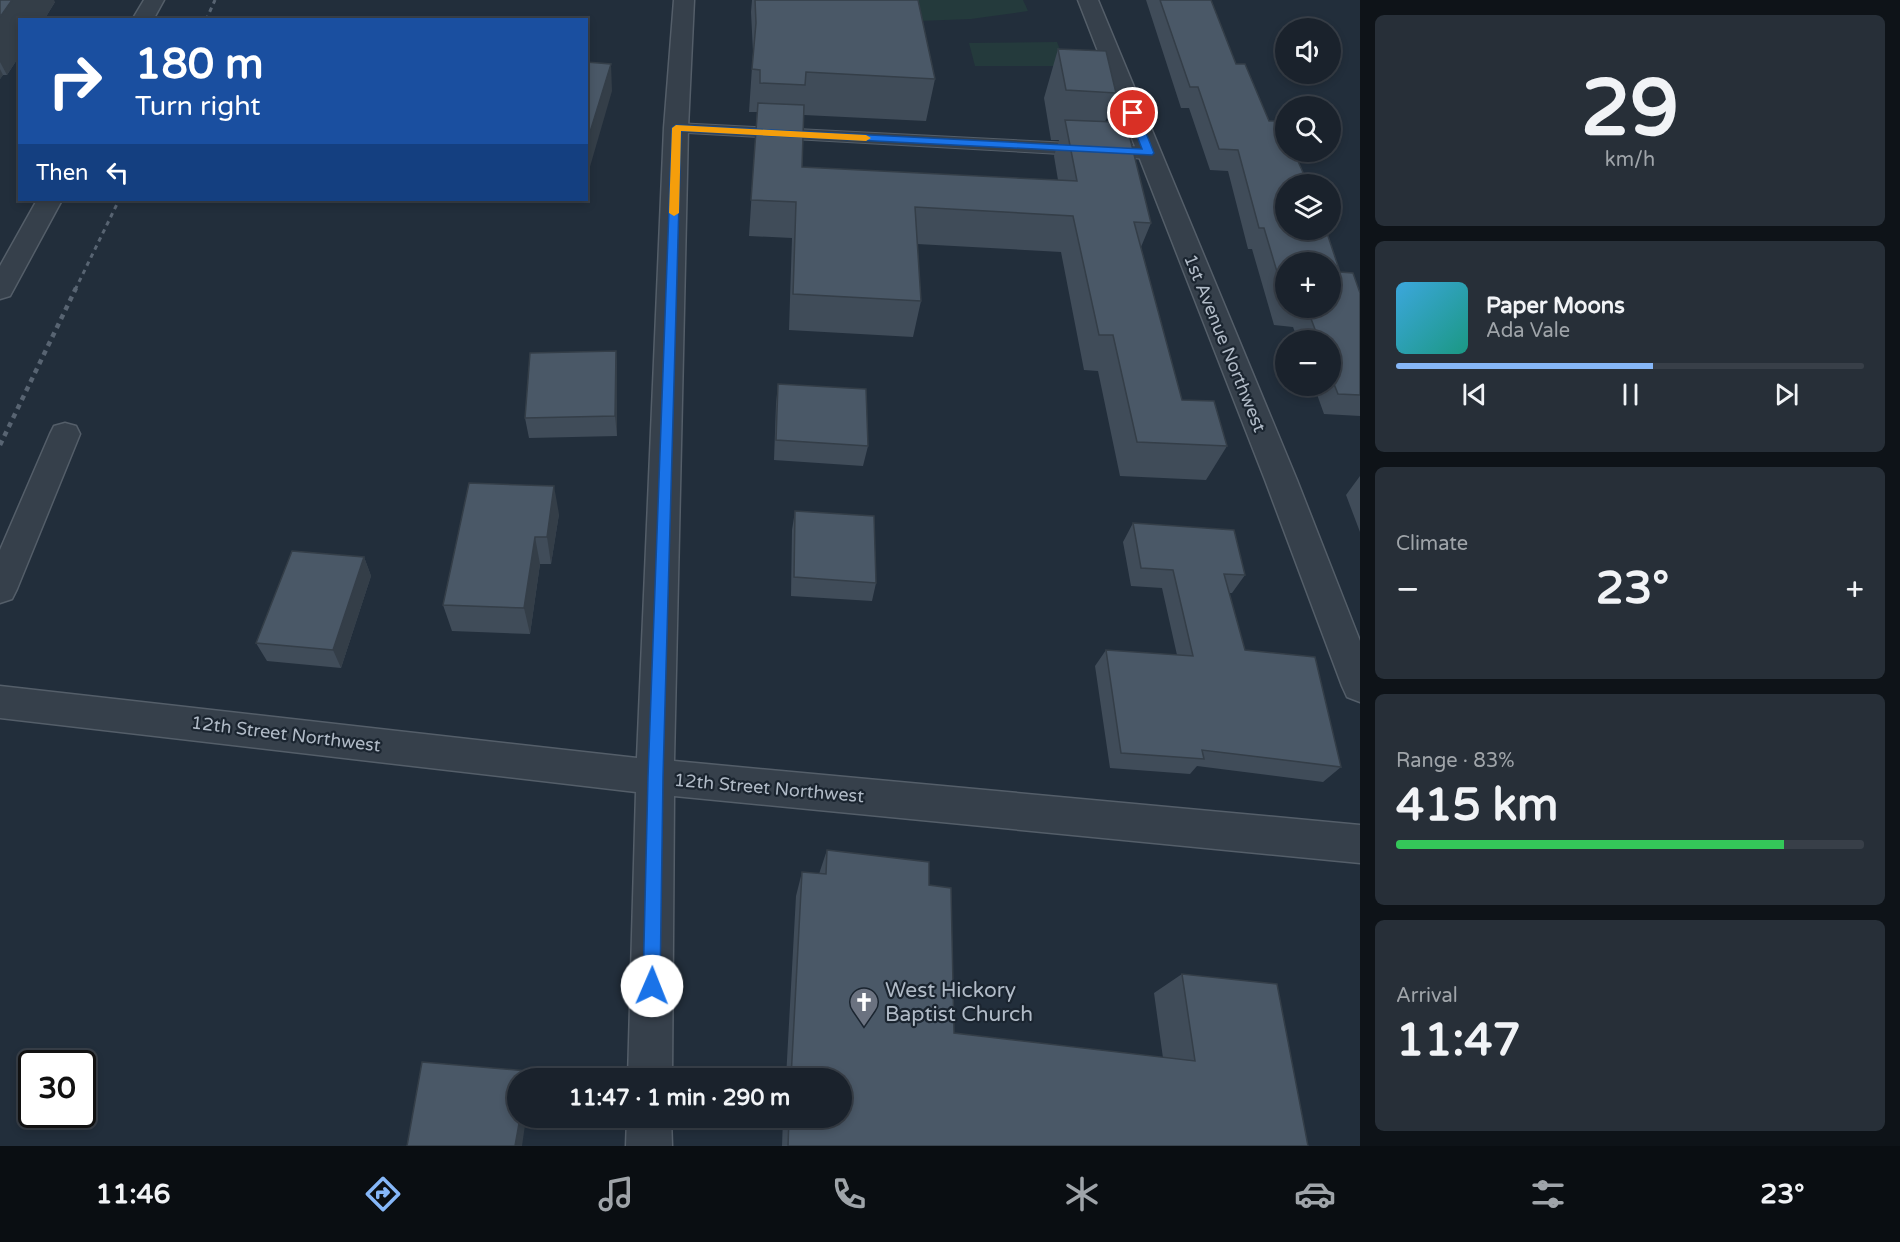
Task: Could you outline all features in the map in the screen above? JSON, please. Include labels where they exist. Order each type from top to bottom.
[{"type":"street","points":[[143,18],[154,0]]},
{"type":"street","name":"1st Avenue Northwest","points":[[1088,0],[1281,480],[1360,686]]},
{"type":"street","points":[[650,1068],[655,777],[676,128],[689,1]]},
{"type":"street","points":[[0,290],[48,201]]},
{"type":"street","points":[[0,589],[65,434]]},
{"type":"street","name":"12th Street Northwest","points":[[0,702],[655,777],[1360,844]]},
{"type":"street","points":[[649,1128],[649,1146]]},
{"type":"lane","points":[[676,128],[1149,153]]},
{"type":"green space","points":[[912,0],[1023,0],[1028,11],[971,19],[918,21]]},
{"type":"green space","points":[[1057,42],[1066,66],[975,66],[969,43]]},
{"type":"building","points":[[0,0],[12,0],[0,17]]},
{"type":"building","points":[[755,0],[918,0],[935,79],[806,72],[805,85],[760,83],[760,70],[752,69],[756,23]]},
{"type":"building","points":[[1160,0],[1211,0],[1236,64],[1245,64],[1269,121],[1275,121],[1275,162],[1298,162],[1304,174],[1275,174],[1275,240],[1329,240],[1333,252],[1275,252],[1275,265],[1264,228],[1259,228],[1238,150],[1219,149],[1198,87],[1190,87]]},
{"type":"building","points":[[1058,49],[1106,51],[1116,93],[1066,90]]},
{"type":"building","points":[[588,62],[611,64],[588,139]]},
{"type":"building","points":[[758,103],[804,105],[802,167],[1077,181],[1065,120],[1115,122],[1116,129],[1128,130],[1151,223],[1134,222],[1182,400],[1214,401],[1227,446],[1137,442],[1113,335],[1099,335],[1073,216],[915,207],[921,301],[793,294],[796,202],[751,200]]},
{"type":"building","points":[[1341,272],[1353,273],[1360,293],[1360,395],[1341,394],[1341,330],[1315,330],[1311,318],[1341,318]]},
{"type":"building","points":[[616,351],[615,416],[525,418],[530,353]]},
{"type":"building","points":[[778,384],[866,389],[868,446],[776,440]]},
{"type":"building","points":[[469,483],[554,486],[547,537],[535,537],[524,608],[443,605]]},
{"type":"building","points":[[795,511],[874,516],[876,583],[794,577]]},
{"type":"building","points":[[1133,523],[1234,530],[1245,575],[1224,574],[1245,650],[1315,657],[1341,767],[1202,750],[1204,759],[1121,753],[1106,650],[1193,656],[1173,570],[1141,568]]},
{"type":"building","points":[[292,551],[364,557],[333,650],[256,643]]},
{"type":"building","name":"West Hickory Baptist Church","points":[[827,850],[929,862],[929,885],[951,888],[954,1033],[1195,1061],[1182,974],[1277,984],[1308,1146],[788,1146],[789,1128],[852,1128],[852,1068],[792,1068],[802,872],[826,874]]},
{"type":"building","points":[[422,1062],[507,1069],[507,1128],[518,1128],[515,1146],[407,1146]]},
{"type":"railway","points":[[207,18],[215,0]]},
{"type":"railway","points":[[75,290],[119,201]]},
{"type":"railway","points":[[0,445],[76,288]]},
{"type":"slow traffic","points":[[674,213],[676,128],[866,138]]},
{"type":"place","name":"West Hickory Baptist Church","points":[[864,1028]]},
{"type":"route","points":[[652,986],[655,777],[676,128],[1149,153],[1133,113]]}]
